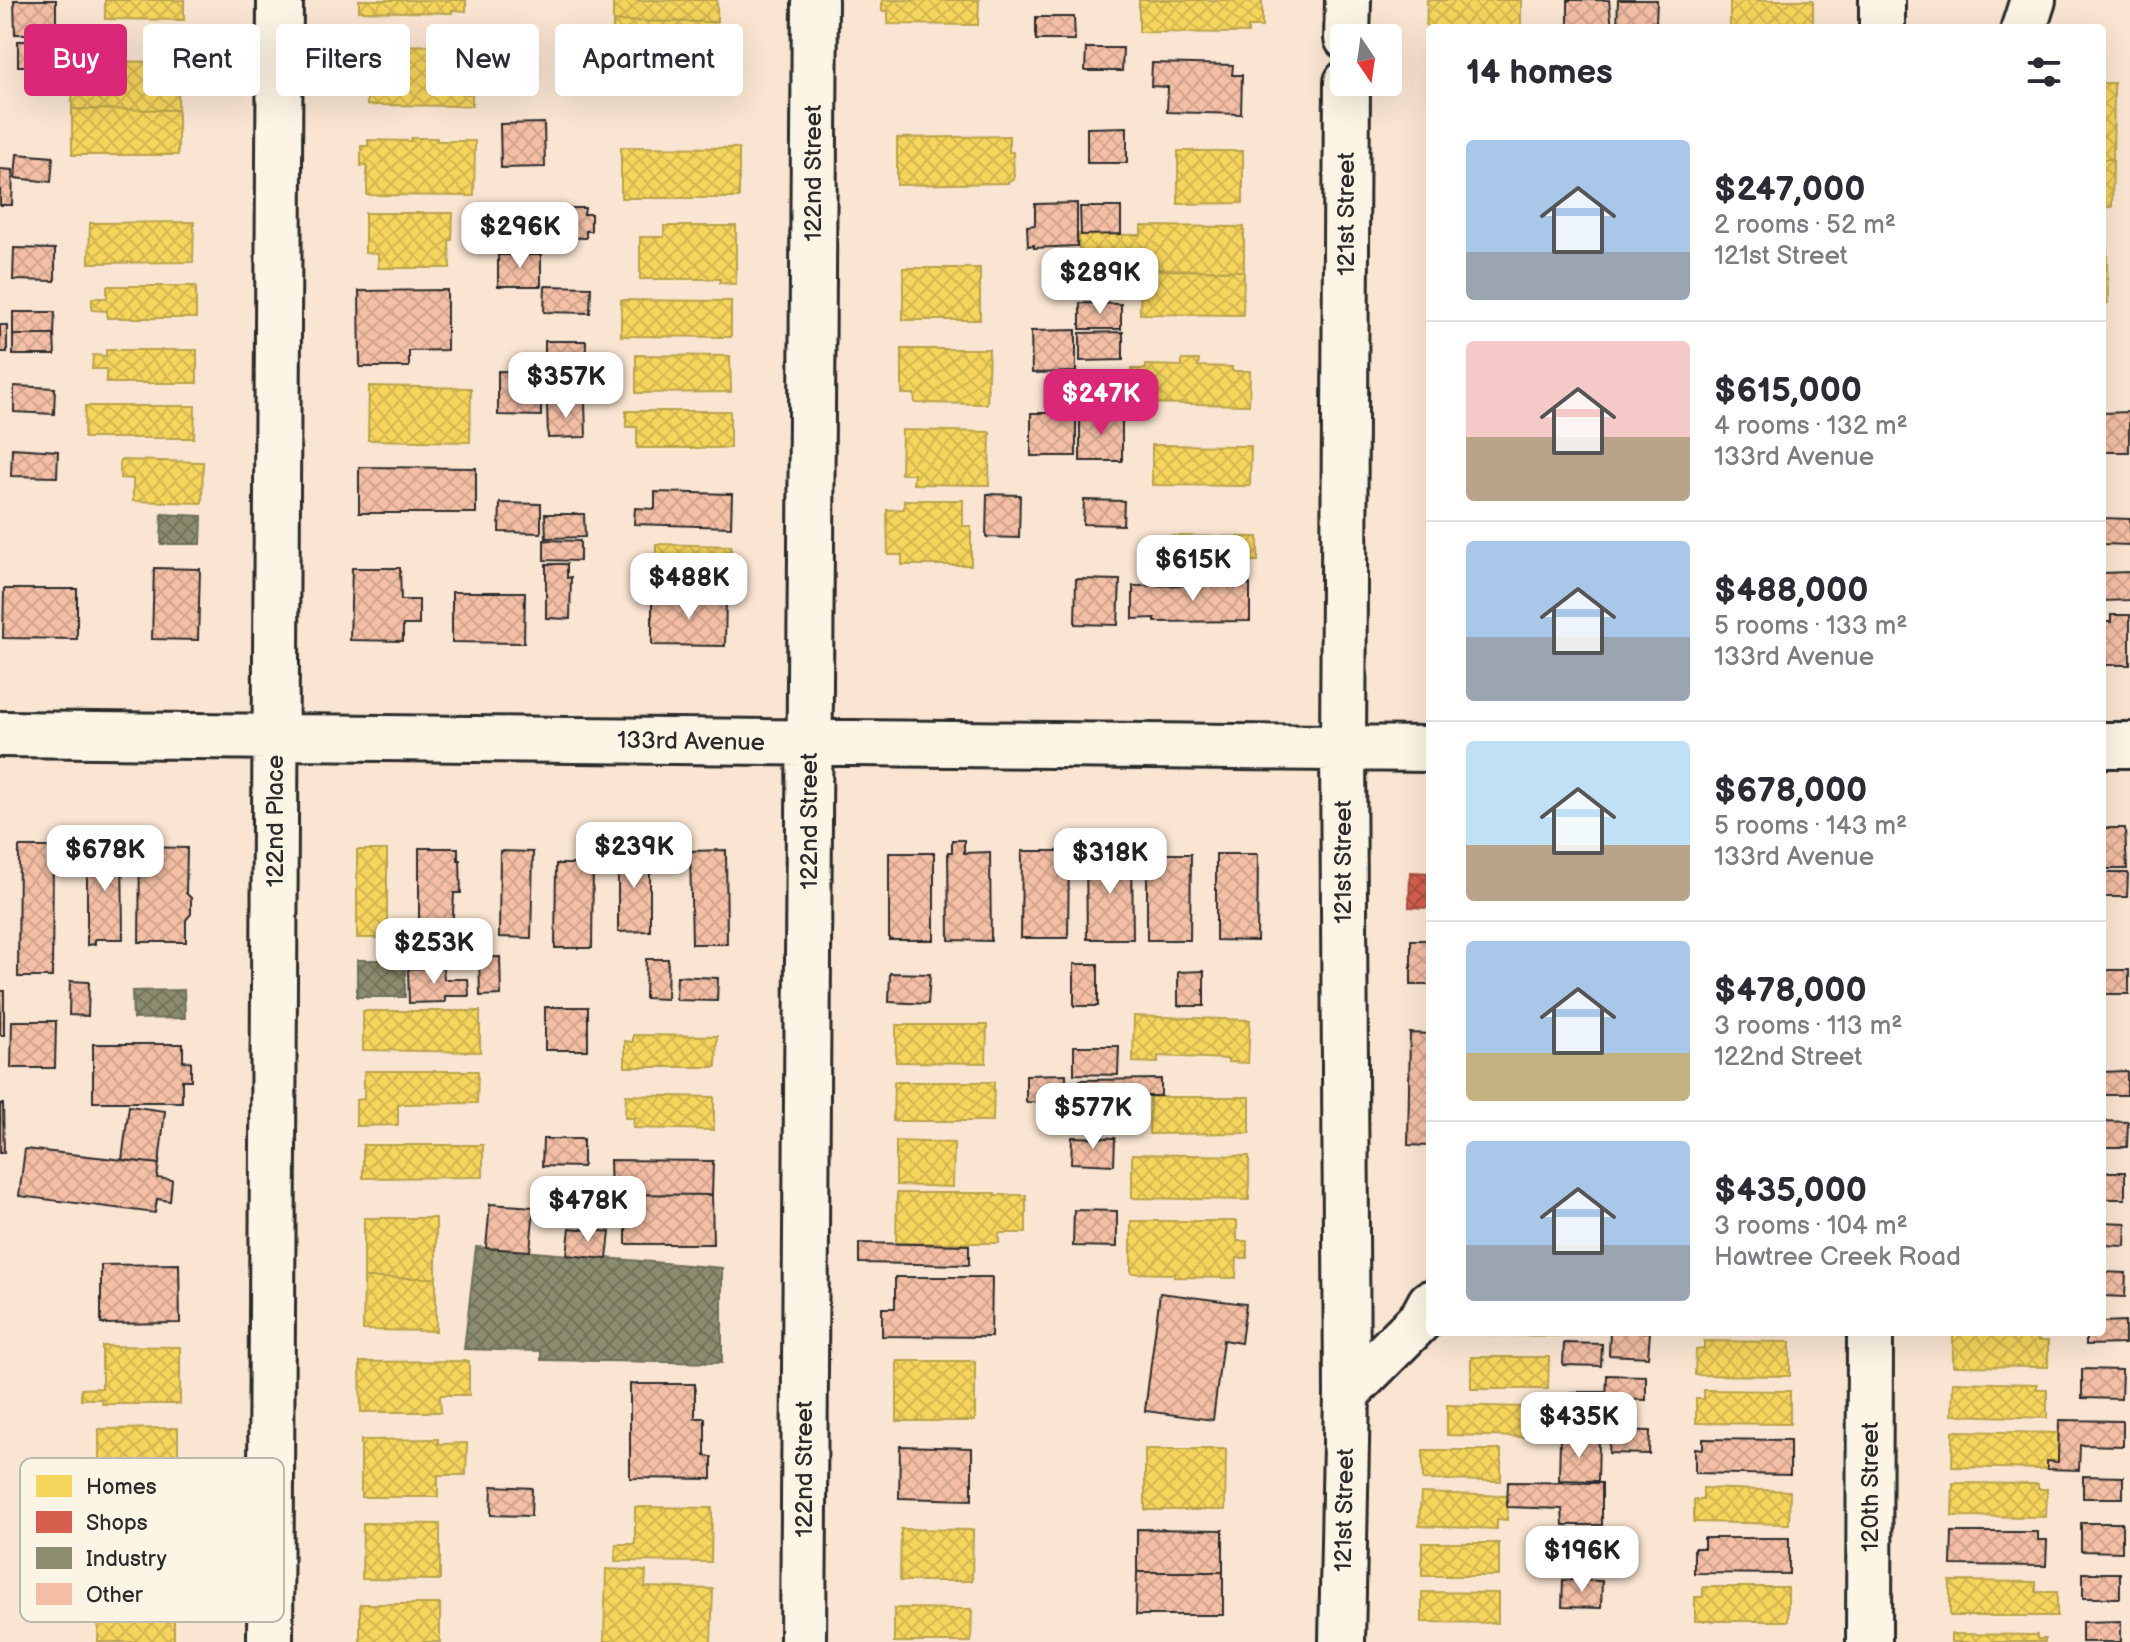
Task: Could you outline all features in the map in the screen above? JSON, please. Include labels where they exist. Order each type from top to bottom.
[{"type":"street","name":"122nd Place","points":[[271,1458],[280,0]]},
{"type":"street","name":"122nd Street","points":[[803,1642],[815,0]]},
{"type":"street","points":[[1347,24],[1348,0]]},
{"type":"street","points":[[1882,0],[1882,24]]},
{"type":"street","points":[[2025,24],[2033,0]]},
{"type":"street","name":"121st Street","points":[[1342,1642],[1347,1393],[1343,748],[1347,96]]},
{"type":"street","name":"133rd Avenue","points":[[0,734],[1426,749]]},
{"type":"street","points":[[2106,745],[2130,745]]},
{"type":"street","points":[[1347,1393],[1426,1310]]},
{"type":"street","name":"120th Street","points":[[1869,1642],[1870,1336]]},
{"type":"street","name":"122nd Place","points":[[270,1622],[270,1642]]},
{"type":"building: Homes","points":[[105,0],[184,0],[184,20],[105,19]]},
{"type":"building: Homes","points":[[359,0],[466,0],[466,11],[359,11]]},
{"type":"building: Homes","points":[[613,0],[717,0],[717,22],[613,21]]},
{"type":"building: Homes","points":[[882,0],[979,0],[978,25],[888,24],[888,11],[882,11]]},
{"type":"building: Homes","points":[[1139,0],[1262,0],[1262,27],[1248,27],[1248,33],[1139,32]]},
{"type":"building: Homes","points":[[1427,0],[1521,0],[1521,24],[1426,24]]},
{"type":"building: Homes","points":[[1730,0],[1813,0],[1813,24],[1730,24]]},
{"type":"building: Homes","points":[[613,21],[717,22],[717,24],[613,24]]},
{"type":"building: Homes","points":[[410,45],[426,46],[426,96],[472,96],[472,106],[367,105],[367,96],[410,96]]},
{"type":"building: Homes","points":[[127,62],[143,62],[143,96],[178,96],[178,110],[72,109],[72,96],[127,96]]},
{"type":"building: Homes","points":[[2106,83],[2114,83],[2113,159],[2106,159]]},
{"type":"building: Homes","points":[[72,109],[178,110],[178,155],[72,155]]},
{"type":"building: Homes","points":[[1009,136],[1014,180],[1008,183],[897,185],[897,138]]},
{"type":"building: Homes","points":[[411,138],[475,141],[474,196],[367,195],[367,166],[361,166],[361,146],[368,146],[368,140],[411,141]]},
{"type":"building: Homes","points":[[621,147],[739,148],[739,198],[621,198]]},
{"type":"building: Homes","points":[[1178,151],[1243,151],[1243,203],[1178,204]]},
{"type":"building: Homes","points":[[2106,159],[2113,159],[2112,207],[2106,207]]},
{"type":"building: Homes","points":[[365,213],[453,213],[452,240],[449,240],[450,268],[378,268],[378,254],[365,253]]},
{"type":"building: Homes","points":[[194,222],[193,262],[89,263],[90,223]]},
{"type":"building: Homes","points":[[664,226],[736,226],[736,284],[720,283],[720,279],[640,279],[640,237],[664,237]]},
{"type":"building: Homes","points":[[1141,226],[1244,227],[1244,271],[1079,267],[1079,234],[1141,235]]},
{"type":"building: Homes","points":[[2106,265],[2107,265],[2106,303]]},
{"type":"building: Homes","points":[[903,268],[980,268],[980,320],[903,320]]},
{"type":"building: Homes","points":[[1141,270],[1244,271],[1243,315],[1140,314]]},
{"type":"building: Homes","points":[[107,286],[196,286],[196,318],[107,318],[107,311],[92,310],[92,298],[107,298]]},
{"type":"building: Homes","points":[[621,300],[731,301],[731,337],[621,336]]},
{"type":"building: Homes","points":[[902,349],[989,349],[987,404],[915,403],[914,394],[902,394]]},
{"type":"building: Homes","points":[[106,350],[197,350],[197,383],[106,383],[106,369],[92,369],[93,355],[106,356]]},
{"type":"building: Homes","points":[[636,355],[730,356],[731,392],[636,393]]},
{"type":"building: Homes","points":[[1182,360],[1199,360],[1198,366],[1250,371],[1249,405],[1131,403],[1131,369],[1146,369],[1146,365],[1182,366]]},
{"type":"building: Homes","points":[[369,386],[471,388],[470,442],[368,440]]},
{"type":"building: Homes","points":[[85,406],[195,406],[194,438],[84,438]]},
{"type":"building: Homes","points":[[626,411],[730,411],[730,448],[637,448],[637,427],[626,427]]},
{"type":"building: Homes","points":[[902,430],[990,432],[989,485],[913,484],[914,474],[901,474]]},
{"type":"building: Homes","points":[[1152,445],[1251,446],[1250,486],[1152,485]]},
{"type":"building: Homes","points":[[120,460],[203,462],[202,503],[133,501],[133,479],[120,478]]},
{"type":"building: Homes","points":[[904,500],[963,500],[963,526],[971,526],[971,565],[902,565],[902,555],[888,555],[887,510],[904,509]]},
{"type":"building: Homes","points":[[1146,536],[1258,537],[1258,561],[1250,561],[1250,572],[1146,570]]},
{"type":"building: Homes","points":[[656,544],[731,546],[730,578],[656,576]]},
{"type":"building: Homes","points":[[357,850],[387,850],[387,938],[357,938]]},
{"type":"building: Homes","points":[[363,1011],[480,1011],[480,1052],[363,1050]]},
{"type":"building: Homes","points":[[1134,1016],[1250,1020],[1248,1063],[1228,1062],[1228,1059],[1158,1056],[1158,1063],[1133,1062]]},
{"type":"building: Homes","points":[[896,1025],[987,1025],[986,1063],[896,1062]]},
{"type":"building: Homes","points":[[633,1035],[717,1036],[716,1067],[625,1067],[625,1041],[633,1042]]},
{"type":"building: Homes","points":[[364,1071],[478,1071],[477,1103],[398,1104],[398,1125],[356,1126],[356,1100],[364,1099]]},
{"type":"building: Homes","points":[[894,1082],[994,1082],[993,1121],[893,1121]]},
{"type":"building: Homes","points":[[626,1095],[714,1097],[714,1130],[633,1128],[634,1118],[625,1118]]},
{"type":"building: Homes","points":[[1150,1097],[1250,1097],[1250,1133],[1149,1134]]},
{"type":"building: Homes","points":[[896,1141],[954,1143],[953,1187],[896,1185]]},
{"type":"building: Homes","points":[[363,1145],[483,1145],[483,1177],[363,1178]]},
{"type":"building: Homes","points":[[1132,1154],[1249,1156],[1249,1200],[1132,1198]]},
{"type":"building: Homes","points":[[897,1193],[1026,1195],[1026,1233],[999,1233],[999,1243],[896,1243]]},
{"type":"building: Homes","points":[[364,1218],[436,1218],[436,1278],[364,1278]]},
{"type":"building: Homes","points":[[1131,1221],[1237,1221],[1237,1241],[1247,1241],[1247,1258],[1237,1258],[1236,1278],[1131,1273]]},
{"type":"building: Homes","points":[[364,1278],[436,1278],[436,1331],[363,1330]]},
{"type":"building: Homes","points":[[1953,1336],[2038,1336],[2038,1341],[2048,1341],[2048,1367],[1953,1366]]},
{"type":"building: Homes","points":[[1704,1341],[1790,1342],[1790,1376],[1695,1375],[1696,1350],[1704,1349]]},
{"type":"building: Homes","points":[[102,1346],[180,1347],[180,1404],[102,1404],[102,1399],[81,1399],[81,1389],[102,1388]]},
{"type":"building: Homes","points":[[1471,1357],[1549,1357],[1548,1389],[1471,1389]]},
{"type":"building: Homes","points":[[469,1361],[469,1395],[440,1395],[441,1412],[361,1412],[360,1362]]},
{"type":"building: Homes","points":[[897,1361],[975,1361],[975,1421],[897,1421]]},
{"type":"building: Homes","points":[[1953,1382],[2037,1384],[2037,1389],[2047,1389],[2047,1418],[1952,1415]]},
{"type":"building: Homes","points":[[1704,1390],[1790,1391],[1790,1424],[1696,1423],[1696,1399],[1704,1399]]},
{"type":"building: Homes","points":[[1447,1405],[1525,1407],[1524,1437],[1447,1435]]},
{"type":"building: Homes","points":[[178,1428],[178,1458],[99,1458],[99,1429]]},
{"type":"building: Homes","points":[[1953,1431],[2058,1433],[2058,1462],[2047,1461],[2047,1469],[1952,1467]]},
{"type":"building: Homes","points":[[438,1439],[438,1444],[467,1443],[466,1475],[438,1475],[438,1497],[361,1497],[361,1440]]},
{"type":"building: Homes","points":[[1145,1449],[1226,1449],[1225,1510],[1145,1510]]},
{"type":"building: Homes","points":[[1423,1450],[1501,1450],[1501,1481],[1423,1480]]},
{"type":"building: Homes","points":[[1953,1483],[2038,1484],[2038,1489],[2047,1489],[2046,1517],[1952,1516]]},
{"type":"building: Homes","points":[[1703,1488],[1790,1491],[1789,1524],[1694,1522],[1694,1500],[1703,1500]]},
{"type":"building: Homes","points":[[1421,1493],[1508,1496],[1507,1520],[1497,1519],[1497,1529],[1419,1526]]},
{"type":"building: Homes","points":[[635,1507],[712,1508],[711,1562],[615,1561],[616,1544],[635,1544]]},
{"type":"building: Homes","points":[[363,1523],[440,1524],[440,1580],[362,1579]]},
{"type":"building: Homes","points":[[901,1529],[973,1530],[972,1581],[900,1581]]},
{"type":"building: Homes","points":[[1422,1543],[1499,1543],[1499,1576],[1422,1576]]},
{"type":"building: Homes","points":[[606,1569],[646,1571],[645,1587],[713,1589],[711,1642],[604,1641]]},
{"type":"building: Homes","points":[[1950,1581],[2036,1582],[2036,1592],[2057,1592],[2057,1616],[1950,1616]]},
{"type":"building: Homes","points":[[1703,1587],[1788,1587],[1788,1621],[1695,1621],[1695,1597],[1703,1597]]},
{"type":"building: Homes","points":[[1422,1592],[1498,1593],[1498,1623],[1422,1622]]},
{"type":"building: Homes","points":[[360,1604],[440,1604],[440,1642],[360,1642]]},
{"type":"building: Homes","points":[[894,1608],[972,1609],[971,1642],[894,1642]]},
{"type":"building: Homes","points":[[98,1622],[174,1622],[174,1642],[98,1642]]},
{"type":"building: Homes","points":[[1951,1634],[2037,1635],[2037,1639],[2045,1639],[2045,1642],[1951,1642]]},
{"type":"building: Shops","points":[[1410,872],[1426,873],[1426,908],[1409,907]]},
{"type":"building: Industry","points":[[162,514],[202,516],[201,544],[161,544]]},
{"type":"building: Industry","points":[[357,960],[405,960],[405,997],[357,997]]},
{"type":"building: Industry","points":[[184,990],[185,1018],[133,1019],[132,991]]},
{"type":"building: Industry","points":[[476,1247],[722,1268],[722,1363],[541,1360],[541,1351],[464,1349]]},
{"type":"building: Other","points":[[14,0],[56,0],[56,24],[24,24],[24,34],[15,34]]},
{"type":"building: Other","points":[[1568,0],[1609,0],[1612,24],[1568,24]]},
{"type":"building: Other","points":[[1618,0],[1657,0],[1656,22],[1617,24]]},
{"type":"building: Other","points":[[1036,17],[1074,17],[1075,40],[1036,40]]},
{"type":"building: Other","points":[[18,41],[24,41],[24,66],[18,66]]},
{"type":"building: Other","points":[[1086,48],[1123,48],[1122,71],[1085,71]]},
{"type":"building: Other","points":[[1152,63],[1233,65],[1232,75],[1242,75],[1241,114],[1167,112],[1168,87],[1151,86]]},
{"type":"building: Other","points":[[544,123],[545,167],[501,168],[500,124]]},
{"type":"building: Other","points":[[1127,127],[1127,163],[1087,163],[1087,128]]},
{"type":"building: Other","points":[[17,154],[53,157],[51,182],[15,178]]},
{"type":"building: Other","points":[[0,169],[13,170],[12,205],[0,205]]},
{"type":"building: Other","points":[[1077,203],[1077,246],[1028,246],[1027,226],[1035,225],[1035,204]]},
{"type":"building: Other","points":[[1080,207],[1121,207],[1121,234],[1081,235]]},
{"type":"building: Other","points":[[547,208],[585,208],[584,214],[591,214],[591,231],[586,231],[586,238],[546,237]]},
{"type":"building: Other","points":[[14,248],[55,249],[55,281],[13,280]]},
{"type":"building: Other","points":[[498,255],[541,255],[541,286],[498,286]]},
{"type":"building: Other","points":[[545,286],[591,287],[590,313],[544,312]]},
{"type":"building: Other","points":[[447,290],[447,350],[409,351],[409,367],[360,367],[359,291]]},
{"type":"building: Other","points":[[1080,303],[1121,304],[1121,329],[1080,329]]},
{"type":"building: Other","points":[[13,312],[55,312],[54,335],[13,335]]},
{"type":"building: Other","points":[[0,325],[7,325],[7,352],[0,352]]},
{"type":"building: Other","points":[[1076,330],[1076,372],[1032,373],[1031,331]]},
{"type":"building: Other","points":[[1123,332],[1123,360],[1080,361],[1080,333]]},
{"type":"building: Other","points":[[13,335],[54,335],[55,355],[13,355]]},
{"type":"building: Other","points":[[545,341],[586,341],[585,384],[545,384]]},
{"type":"building: Other","points":[[498,371],[541,372],[541,416],[498,415]]},
{"type":"building: Other","points":[[14,386],[55,388],[54,414],[14,412]]},
{"type":"building: Other","points":[[585,401],[586,437],[548,438],[547,402]]},
{"type":"building: Other","points":[[2129,412],[2129,452],[2106,452],[2106,413]]},
{"type":"building: Other","points":[[1031,413],[1076,413],[1076,456],[1031,456]]},
{"type":"building: Other","points":[[1122,413],[1122,461],[1080,461],[1080,414]]},
{"type":"building: Other","points":[[12,448],[58,451],[57,477],[11,476]]},
{"type":"building: Other","points":[[359,467],[476,468],[476,513],[359,513]]},
{"type":"building: Other","points":[[655,492],[732,494],[731,527],[634,524],[635,508],[655,509]]},
{"type":"building: Other","points":[[987,494],[1020,495],[1019,538],[986,537]]},
{"type":"building: Other","points":[[1084,500],[1124,501],[1123,525],[1083,524]]},
{"type":"building: Other","points":[[500,503],[541,504],[541,533],[499,532]]},
{"type":"building: Other","points":[[545,514],[584,514],[585,537],[546,538]]},
{"type":"building: Other","points":[[2106,518],[2130,519],[2130,545],[2106,544]]},
{"type":"building: Other","points":[[544,540],[580,541],[580,561],[544,560]]},
{"type":"building: Other","points":[[546,564],[567,564],[567,578],[571,577],[570,619],[546,618]]},
{"type":"building: Other","points":[[154,568],[200,569],[198,640],[152,639]]},
{"type":"building: Other","points":[[352,568],[400,568],[401,600],[419,600],[419,625],[403,625],[403,641],[350,640]]},
{"type":"building: Other","points":[[2130,572],[2130,600],[2106,601],[2106,573]]},
{"type":"building: Other","points":[[1076,579],[1120,580],[1118,625],[1075,624]]},
{"type":"building: Other","points":[[1250,584],[1250,621],[1155,622],[1155,618],[1133,619],[1133,586]]},
{"type":"building: Other","points":[[4,589],[77,589],[77,639],[3,638]]},
{"type":"building: Other","points":[[452,592],[525,592],[524,643],[452,642]]},
{"type":"building: Other","points":[[652,596],[726,597],[725,646],[652,645]]},
{"type":"building: Other","points":[[2111,615],[2130,615],[2130,665],[2106,665],[2106,622],[2111,622]]},
{"type":"building: Other","points":[[2106,828],[2125,828],[2127,869],[2106,869]]},
{"type":"building: Other","points":[[952,840],[964,840],[964,853],[990,852],[991,941],[949,940],[948,852],[952,852]]},
{"type":"building: Other","points":[[87,846],[122,846],[123,939],[95,939],[95,944],[87,945]]},
{"type":"building: Other","points":[[19,847],[53,847],[52,977],[18,977]]},
{"type":"building: Other","points":[[140,847],[187,848],[186,893],[191,898],[191,914],[186,920],[186,942],[139,942]]},
{"type":"building: Other","points":[[419,848],[458,848],[461,893],[454,893],[451,957],[419,957]]},
{"type":"building: Other","points":[[650,849],[650,931],[618,932],[618,850]]},
{"type":"building: Other","points":[[726,850],[727,944],[692,944],[690,851]]},
{"type":"building: Other","points":[[500,851],[533,852],[531,938],[499,937]]},
{"type":"building: Other","points":[[1022,851],[1069,851],[1068,938],[1021,938]]},
{"type":"building: Other","points":[[889,853],[934,853],[934,940],[889,940]]},
{"type":"building: Other","points":[[1086,854],[1132,854],[1133,939],[1087,939]]},
{"type":"building: Other","points":[[1147,854],[1191,854],[1190,940],[1147,940]]},
{"type":"building: Other","points":[[1216,854],[1258,854],[1257,941],[1216,940]]},
{"type":"building: Other","points":[[556,864],[593,864],[592,948],[555,948]]},
{"type":"building: Other","points":[[2106,873],[2128,873],[2127,897],[2106,897]]},
{"type":"building: Other","points":[[1411,940],[1426,940],[1426,985],[1411,985]]},
{"type":"building: Other","points":[[479,957],[500,957],[501,995],[480,996]]},
{"type":"building: Other","points":[[646,959],[668,959],[667,999],[645,998]]},
{"type":"building: Other","points":[[1074,964],[1098,964],[1098,1006],[1074,1006]]},
{"type":"building: Other","points":[[443,967],[444,979],[468,979],[469,996],[445,996],[445,1002],[409,1003],[408,969]]},
{"type":"building: Other","points":[[2106,970],[2129,970],[2129,994],[2106,994]]},
{"type":"building: Other","points":[[1204,971],[1204,1006],[1178,1006],[1178,972]]},
{"type":"building: Other","points":[[890,973],[930,974],[928,1004],[889,1002]]},
{"type":"building: Other","points":[[677,976],[718,978],[717,1001],[676,1000]]},
{"type":"building: Other","points":[[70,981],[89,982],[88,1016],[69,1015]]},
{"type":"building: Other","points":[[0,991],[4,991],[4,1035],[0,1035]]},
{"type":"building: Other","points":[[545,1007],[588,1007],[588,1050],[545,1050]]},
{"type":"building: Other","points":[[12,1021],[56,1021],[55,1068],[11,1068]]},
{"type":"building: Other","points":[[1410,1033],[1426,1034],[1426,1146],[1408,1145]]},
{"type":"building: Other","points":[[93,1044],[183,1044],[183,1061],[191,1062],[191,1080],[182,1080],[182,1102],[93,1102]]},
{"type":"building: Other","points":[[1074,1046],[1119,1046],[1118,1075],[1074,1074]]},
{"type":"building: Other","points":[[2127,1071],[2127,1095],[2106,1095],[2106,1072]]},
{"type":"building: Other","points":[[1066,1074],[1066,1103],[1026,1102],[1026,1075]]},
{"type":"building: Other","points":[[1161,1079],[1161,1096],[1121,1096],[1121,1102],[1080,1103],[1080,1080]]},
{"type":"building: Other","points":[[0,1104],[3,1104],[4,1153],[0,1153]]},
{"type":"building: Other","points":[[129,1106],[165,1111],[159,1164],[122,1160]]},
{"type":"building: Other","points":[[2106,1121],[2128,1122],[2127,1147],[2106,1147]]},
{"type":"building: Other","points":[[1072,1137],[1115,1138],[1114,1165],[1071,1163]]},
{"type":"building: Other","points":[[543,1139],[583,1139],[583,1167],[542,1166]]},
{"type":"building: Other","points":[[25,1149],[159,1164],[157,1178],[172,1180],[170,1201],[157,1199],[155,1213],[19,1196]]},
{"type":"building: Other","points":[[610,1160],[713,1161],[712,1195],[611,1194]]},
{"type":"building: Other","points":[[2106,1172],[2125,1172],[2125,1199],[2106,1199]]},
{"type":"building: Other","points":[[626,1194],[712,1195],[713,1244],[626,1244]]},
{"type":"building: Other","points":[[490,1204],[534,1207],[530,1251],[486,1248]]},
{"type":"building: Other","points":[[1074,1210],[1117,1211],[1117,1247],[1073,1246]]},
{"type":"building: Other","points":[[2106,1222],[2126,1223],[2125,1246],[2106,1245]]},
{"type":"building: Other","points":[[570,1228],[610,1232],[607,1259],[567,1255]]},
{"type":"building: Other","points":[[859,1243],[969,1245],[969,1265],[859,1263]]},
{"type":"building: Other","points":[[179,1264],[180,1323],[101,1324],[101,1265]]},
{"type":"building: Other","points":[[2106,1272],[2126,1273],[2125,1297],[2106,1296]]},
{"type":"building: Other","points":[[895,1277],[992,1277],[991,1337],[882,1336],[882,1308],[895,1308]]},
{"type":"building: Other","points":[[1160,1293],[1246,1304],[1241,1343],[1223,1340],[1213,1420],[1145,1411]]},
{"type":"building: Other","points":[[2125,1321],[2125,1344],[2086,1345],[2086,1336],[2106,1336],[2106,1322]]},
{"type":"building: Other","points":[[1610,1336],[1650,1336],[1648,1357],[1609,1355]]},
{"type":"building: Other","points":[[1564,1343],[1602,1344],[1601,1366],[1563,1365]]},
{"type":"building: Other","points":[[2082,1369],[2122,1370],[2121,1399],[2082,1398]]},
{"type":"building: Other","points":[[1607,1375],[1646,1376],[1646,1400],[1606,1399]]},
{"type":"building: Other","points":[[630,1384],[695,1384],[695,1418],[705,1418],[705,1456],[712,1457],[712,1479],[630,1478]]},
{"type":"building: Other","points":[[1570,1392],[1604,1392],[1604,1416],[1570,1416]]},
{"type":"building: Other","points":[[2059,1420],[2123,1421],[2123,1446],[2080,1445],[2079,1470],[2047,1469],[2047,1461],[2058,1462]]},
{"type":"building: Other","points":[[1610,1430],[1650,1431],[1649,1454],[1609,1453]]},
{"type":"building: Other","points":[[1560,1439],[1599,1440],[1598,1481],[1559,1480]]},
{"type":"building: Other","points":[[1703,1439],[1790,1440],[1790,1475],[1695,1473],[1695,1448],[1703,1449]]},
{"type":"building: Other","points":[[900,1446],[972,1448],[972,1500],[899,1498]]},
{"type":"building: Other","points":[[2083,1476],[2123,1477],[2123,1498],[2083,1498]]},
{"type":"building: Other","points":[[1508,1482],[1602,1483],[1602,1525],[1563,1525],[1562,1509],[1507,1507]]},
{"type":"building: Other","points":[[492,1486],[532,1488],[531,1516],[491,1515]]},
{"type":"building: Other","points":[[2081,1523],[2122,1523],[2122,1552],[2081,1551]]},
{"type":"building: Other","points":[[1137,1529],[1223,1530],[1223,1572],[1137,1572]]},
{"type":"building: Other","points":[[1563,1531],[1602,1532],[1602,1559],[1563,1558]]},
{"type":"building: Other","points":[[1952,1532],[2038,1532],[2038,1540],[2047,1540],[2046,1566],[1951,1565]]},
{"type":"building: Other","points":[[1704,1538],[1789,1538],[1789,1574],[1694,1573],[1694,1548],[1704,1548]]},
{"type":"building: Other","points":[[1137,1572],[1223,1572],[1223,1615],[1136,1615]]},
{"type":"building: Other","points":[[2083,1573],[2120,1573],[2120,1598],[2083,1598]]},
{"type":"building: Other","points":[[1563,1580],[1602,1581],[1601,1608],[1562,1607]]},
{"type":"building: Other","points":[[2121,1621],[2121,1642],[2082,1642],[2082,1622]]}]
